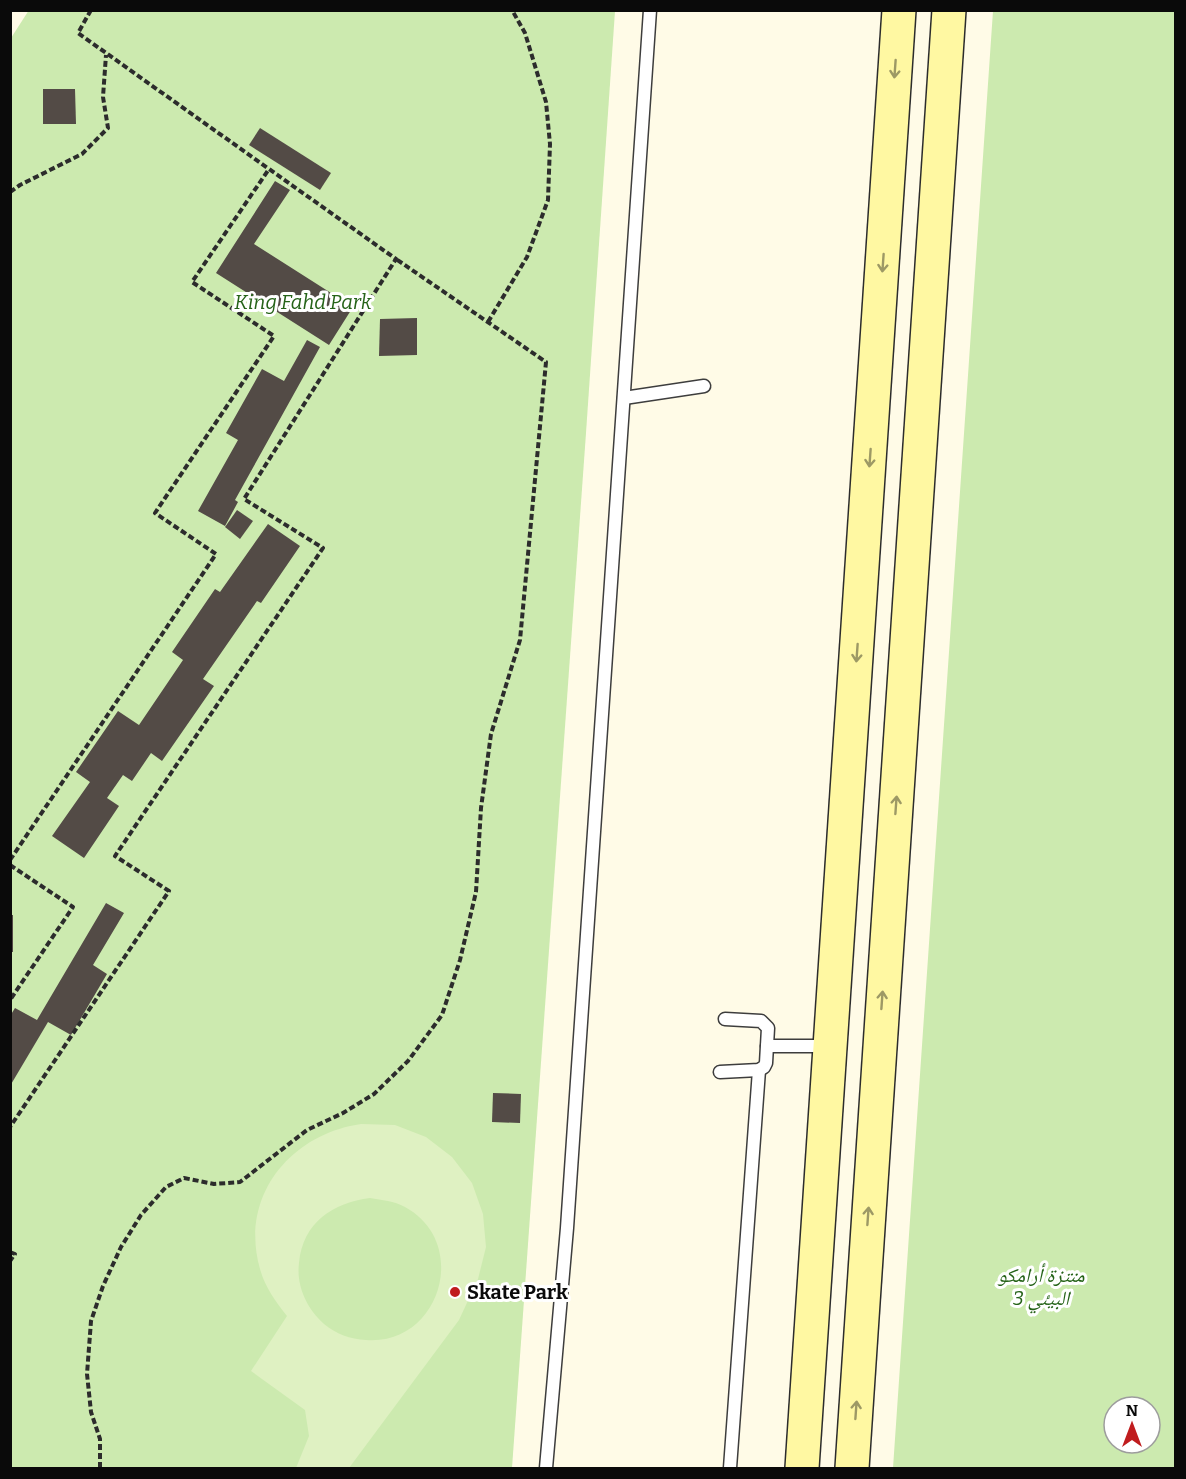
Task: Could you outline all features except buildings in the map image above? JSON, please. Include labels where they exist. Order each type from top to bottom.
[{"type":"street","points":[[802,1468],[899,10]]},
{"type":"street","points":[[852,1468],[949,10]]},
{"type":"street","points":[[877,352],[927,355]]},
{"type":"street","points":[[830,1046],[879,1049]]},
{"type":"lane","points":[[546,1468],[567,1228],[650,10]]},
{"type":"lane","points":[[624,398],[704,386]]},
{"type":"lane","points":[[720,1072],[759,1070],[766,1063],[768,1028],[765,1024],[761,1021],[725,1019]]},
{"type":"lane","points":[[767,1046],[830,1046]]},
{"type":"lane","points":[[730,1468],[759,1070]]},
{"type":"path","points":[[90,10],[78,33],[106,55],[396,260],[546,362],[520,640],[491,734],[481,808],[476,892],[460,960],[442,1015],[408,1061],[374,1094],[343,1113],[307,1130],[240,1182],[214,1184],[184,1179],[166,1187],[141,1215],[121,1247],[91,1321],[87,1374],[91,1412],[100,1439],[100,1468]]},
{"type":"path","points":[[488,322],[527,257],[548,200],[550,144],[546,102],[525,33],[512,10]]},
{"type":"path","points":[[10,192],[82,154],[108,128],[103,97],[106,55]]},
{"type":"path","points":[[10,860],[216,554],[155,513],[274,336],[192,282],[269,170]]},
{"type":"path","points":[[10,1127],[169,891],[115,856],[323,548],[244,499],[396,260]]},
{"type":"path","points":[[10,866],[73,907],[10,1000]]},
{"type":"path","points":[[10,1252],[15,1254],[10,1261]]},
{"type":"green space","name":"King Fahd Park","points":[[29,10],[615,11],[512,1468],[11,1468],[11,38]]},
{"type":"green space","name":"منتزة أرامكو البيئي 3","points":[[993,11],[1175,11],[1175,1468],[893,1468]]},
{"type":"green space","name":"Skate Park","points":[[361,1124],[395,1125],[426,1137],[452,1157],[472,1183],[483,1214],[486,1247],[478,1279],[459,1320],[349,1468],[296,1468],[309,1436],[305,1410],[251,1371],[287,1316],[271,1294],[260,1269],[255,1242],[257,1217],[264,1194],[276,1173],[293,1155],[313,1141],[336,1130]],"holes":[[[370,1198],[401,1205],[425,1223],[437,1244],[441,1266],[438,1289],[428,1310],[413,1327],[392,1337],[366,1340],[338,1333],[318,1318],[301,1288],[299,1263],[307,1236],[322,1217],[344,1204]]]},
{"type":"place","name":"Skate Park","points":[[455,1292]]}]
